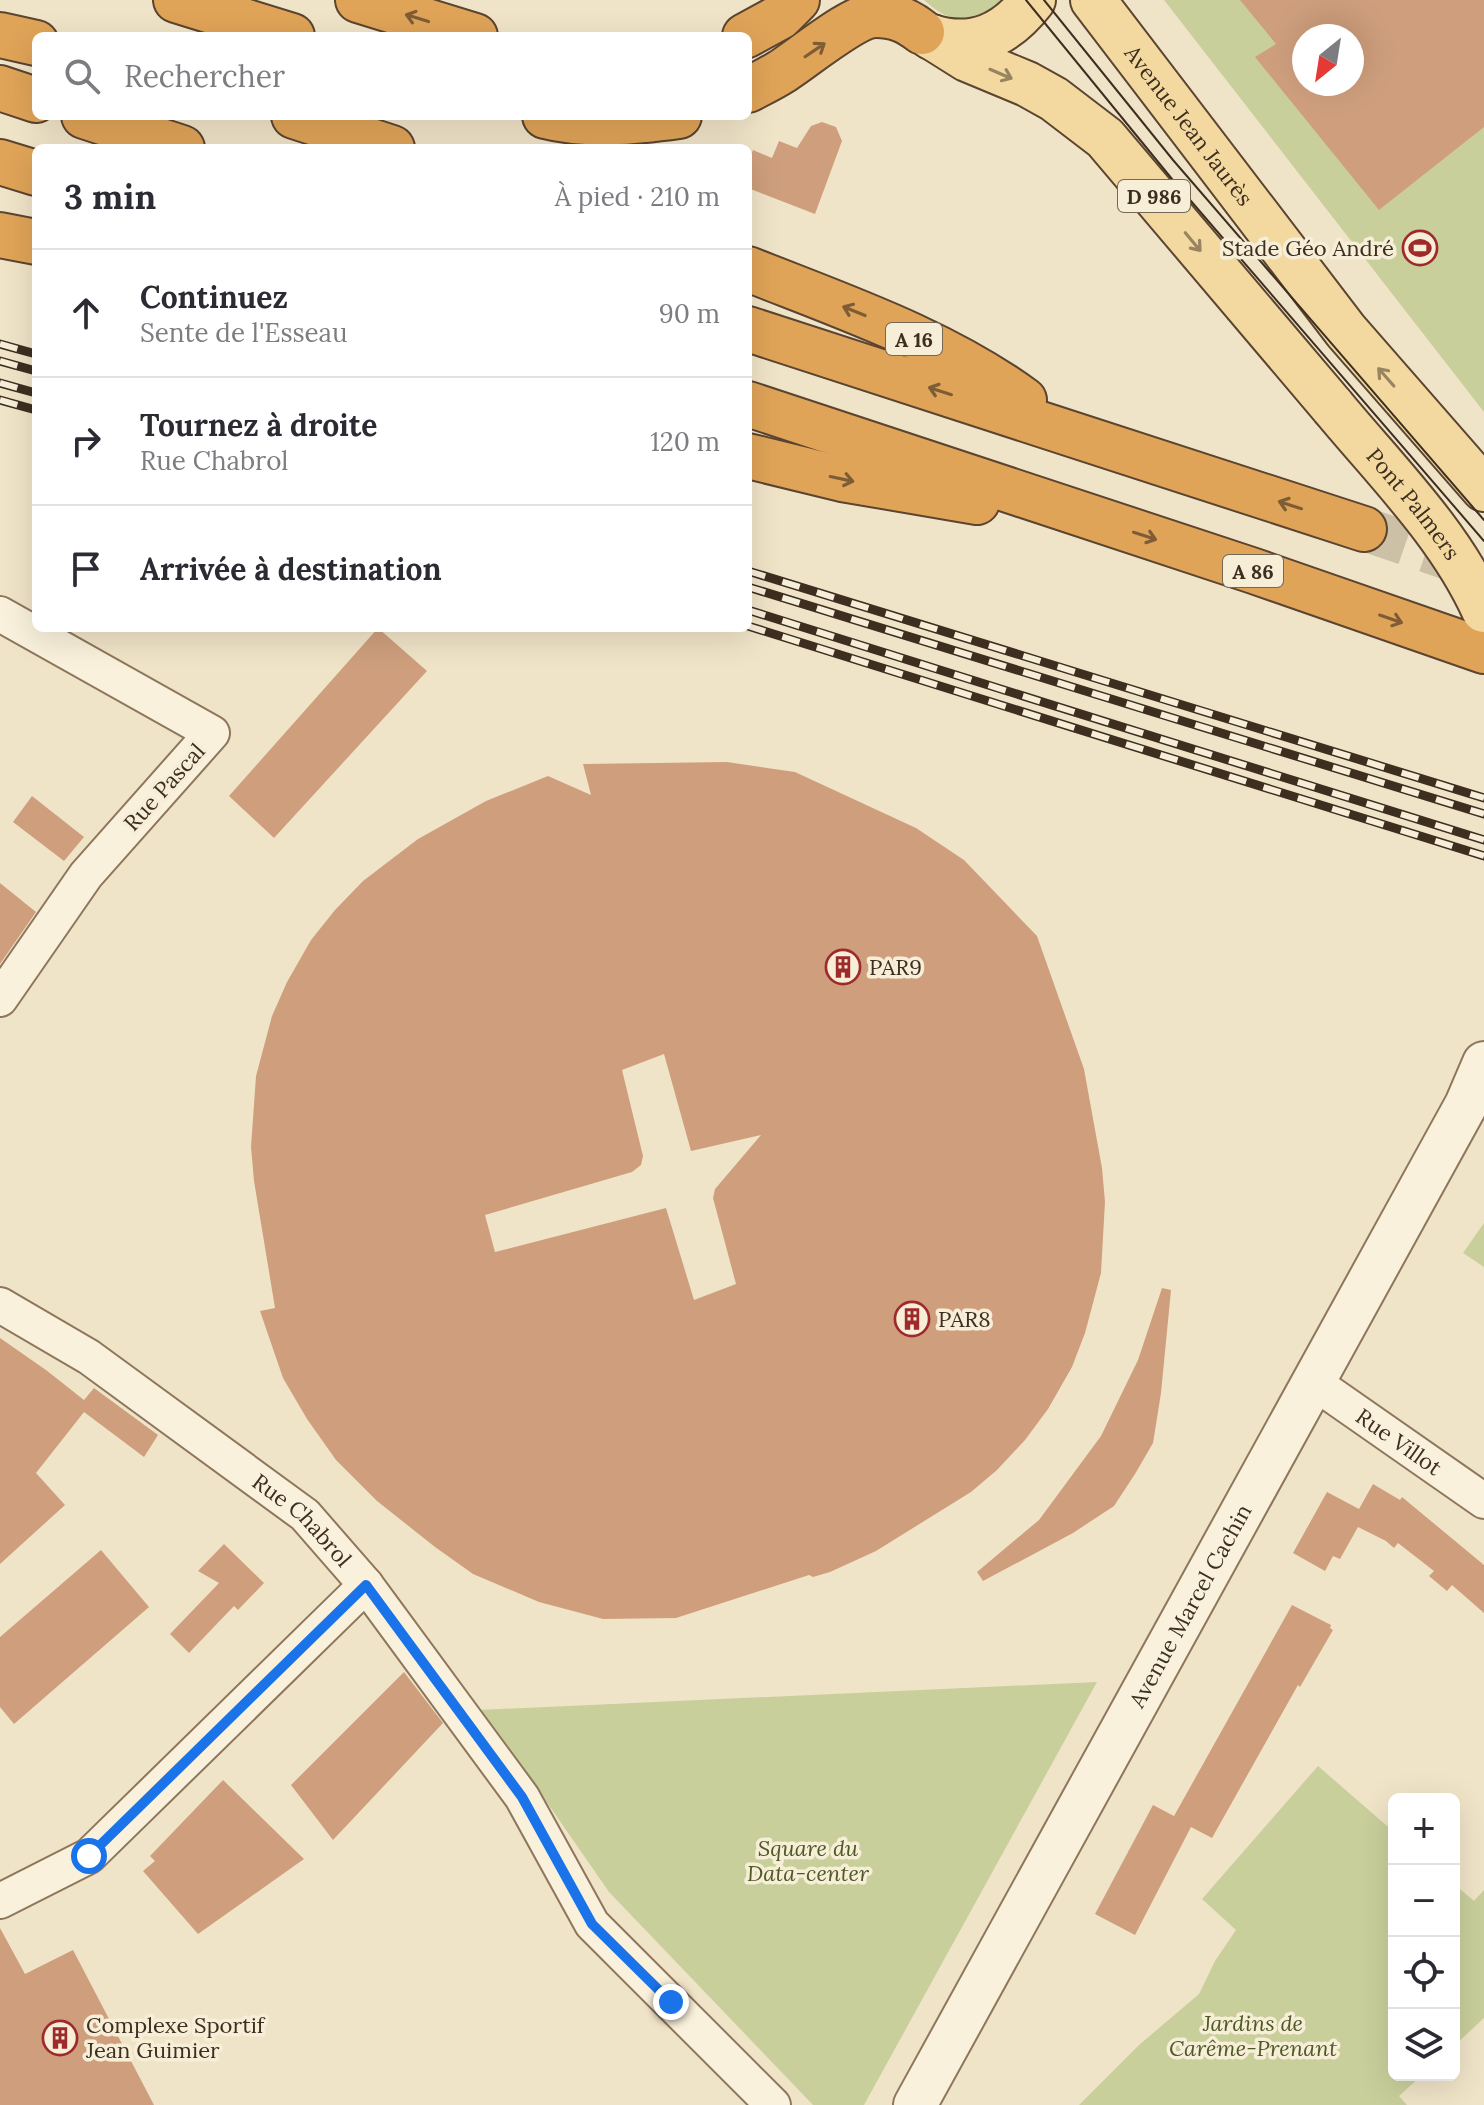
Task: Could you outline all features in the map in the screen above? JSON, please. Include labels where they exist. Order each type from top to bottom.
[{"type":"highway","points":[[176,0],[279,32]]},
{"type":"highway","points":[[358,0],[462,32]]},
{"type":"highway","points":[[752,32],[780,17],[797,0]]},
{"type":"highway","points":[[752,88],[857,21],[873,15],[894,16],[917,23]]},
{"type":"highway","points":[[0,35],[32,42]]},
{"type":"highway","points":[[0,88],[32,99]]},
{"type":"highway","points":[[96,120],[170,144]]},
{"type":"highway","points":[[306,120],[380,144]]},
{"type":"highway","points":[[560,120],[631,123],[652,120]]},
{"type":"highway","points":[[0,162],[32,172]]},
{"type":"highway","points":[[0,235],[32,241]]},
{"type":"highway","name":"A 16","points":[[752,271],[880,322],[945,354],[1008,388],[1067,432]]},
{"type":"highway","points":[[752,330],[1364,529]]},
{"type":"highway","name":"A 86","points":[[752,405],[1254,571],[1484,651]]},
{"type":"highway","points":[[752,457],[842,479],[918,493],[1071,512]]},
{"type":"main road","points":[[917,23],[953,43],[973,42],[1003,29],[1033,0]]},
{"type":"main road","name":"Avenue Jean Jaurès","points":[[1093,0],[1346,331],[1484,489]]},
{"type":"main road","name":"Pont Palmers","points":[[917,23],[978,64],[1054,99],[1105,138],[1428,521],[1479,594]]},
{"type":"street","name":"Rue Pascal","points":[[0,614],[32,632]]},
{"type":"street","name":"Rue Pascal","points":[[0,999],[86,875],[212,733],[32,632]]},
{"type":"street","name":"Avenue Marcel Cachin","points":[[915,2105],[1312,1381],[1475,1092],[1484,1063]]},
{"type":"street","name":"Rue Chabrol","points":[[0,1305],[89,1357],[305,1515],[366,1585],[522,1797],[592,1924],[773,2105]]},
{"type":"street","name":"Rue Villot","points":[[1312,1381],[1484,1501]]},
{"type":"street","points":[[0,1901],[89,1856],[366,1585]]},
{"type":"green space","points":[[924,0],[1014,0],[991,13],[963,19],[941,13]]},
{"type":"green space","name":"Stade Géo André","points":[[1164,0],[1484,0],[1484,412]]},
{"type":"green space","points":[[1484,1223],[1484,1267],[1463,1253]]},
{"type":"green space","name":"Square du Data-center","points":[[1097,1682],[864,2105],[813,2105],[609,1892],[479,1710]]},
{"type":"green space","name":"Jardins de Carême-Prenant","points":[[1318,1766],[1388,1827],[1388,2081],[1415,2081],[1399,2096],[1407,2105],[1079,2105],[1139,2045],[1199,1994],[1215,1961],[1236,1930],[1202,1899]]},
{"type":"green space","points":[[1460,1889],[1474,1901],[1484,1890],[1484,2018],[1460,2040]]},
{"type":"building","points":[[1240,0],[1484,0],[1484,127],[1379,210],[1255,57],[1276,44]]},
{"type":"building","points":[[822,122],[836,127],[842,141],[815,214],[752,190],[753,150],[772,158],[779,141],[797,148],[811,126]]},
{"type":"building","points":[[374,632],[383,632],[427,671],[274,838],[229,796]]},
{"type":"building","points":[[727,762],[795,772],[916,828],[964,860],[1037,936],[1084,1069],[1102,1168],[1105,1202],[1101,1273],[1085,1333],[1072,1367],[1048,1409],[997,1470],[971,1492],[876,1551],[830,1572],[813,1577],[809,1575],[676,1618],[603,1619],[539,1602],[473,1574],[435,1547],[377,1501],[336,1460],[283,1378],[260,1311],[275,1308],[251,1147],[256,1076],[272,1016],[311,940],[363,881],[418,839],[486,801],[548,776],[591,795],[583,764]],"holes":[[[664,1054],[691,1151],[761,1135],[715,1189],[713,1198],[736,1284],[694,1300],[666,1208],[495,1252],[485,1215],[632,1172],[641,1165],[643,1156],[622,1070]]]},
{"type":"building","points":[[32,796],[84,837],[64,861],[13,822]]},
{"type":"building","points":[[0,883],[36,912],[0,964]]},
{"type":"building","points":[[1162,1288],[1171,1290],[1161,1393],[1153,1443],[1135,1474],[1114,1506],[1073,1533],[983,1581],[977,1572],[1039,1520],[1101,1436],[1138,1360]]},
{"type":"building","points":[[0,1338],[84,1400],[94,1388],[158,1435],[144,1457],[84,1412],[36,1473],[65,1505],[0,1564]]},
{"type":"building","points":[[1373,1484],[1400,1500],[1402,1497],[1484,1565],[1484,1613],[1452,1585],[1447,1591],[1429,1576],[1434,1571],[1398,1543],[1394,1548],[1358,1527],[1340,1559],[1333,1556],[1325,1571],[1293,1553],[1327,1492],[1359,1509]]},
{"type":"building","points":[[224,1544],[264,1583],[238,1610],[234,1606],[189,1653],[170,1634],[219,1583],[198,1571]]},
{"type":"building","points":[[101,1550],[149,1607],[14,1724],[0,1707],[0,1637]]},
{"type":"building","points":[[1292,1605],[1331,1625],[1333,1630],[1300,1687],[1298,1685],[1212,1838],[1191,1827],[1135,1935],[1095,1914],[1153,1805],[1174,1816]]},
{"type":"building","points":[[404,1672],[443,1723],[333,1840],[291,1785]]},
{"type":"building","points":[[223,1780],[304,1859],[198,1934],[143,1871],[155,1861],[150,1856]]},
{"type":"building","name":"Complexe Sportif Jean Guimier","points":[[0,1928],[25,1974],[73,1950],[154,2105],[0,2105]]},
{"type":"tunnel","points":[[1364,529],[1478,568]]},
{"type":"tram line","points":[[1026,0],[1172,179],[1484,541]]},
{"type":"tram line","points":[[1044,0],[1173,160],[1484,520]]},
{"type":"railway","points":[[0,344],[32,353]]},
{"type":"railway","points":[[0,361],[32,370]]},
{"type":"railway","points":[[0,383],[32,392]]},
{"type":"railway","points":[[0,400],[32,409]]},
{"type":"railway","points":[[752,572],[1484,798]]},
{"type":"railway","points":[[752,588],[1484,814]]},
{"type":"railway","points":[[752,611],[1484,840]]},
{"type":"railway","points":[[752,627],[1484,856]]},
{"type":"place","name":"Stade Géo André","points":[[1420,248]]},
{"type":"place","name":"PAR9","points":[[843,967]]},
{"type":"place","name":"PAR8","points":[[912,1319]]},
{"type":"place","name":"Complexe Sportif Jean Guimier","points":[[60,2038]]},
{"type":"route","points":[[89,1856],[366,1585],[522,1797],[592,1924],[671,2002]]}]
